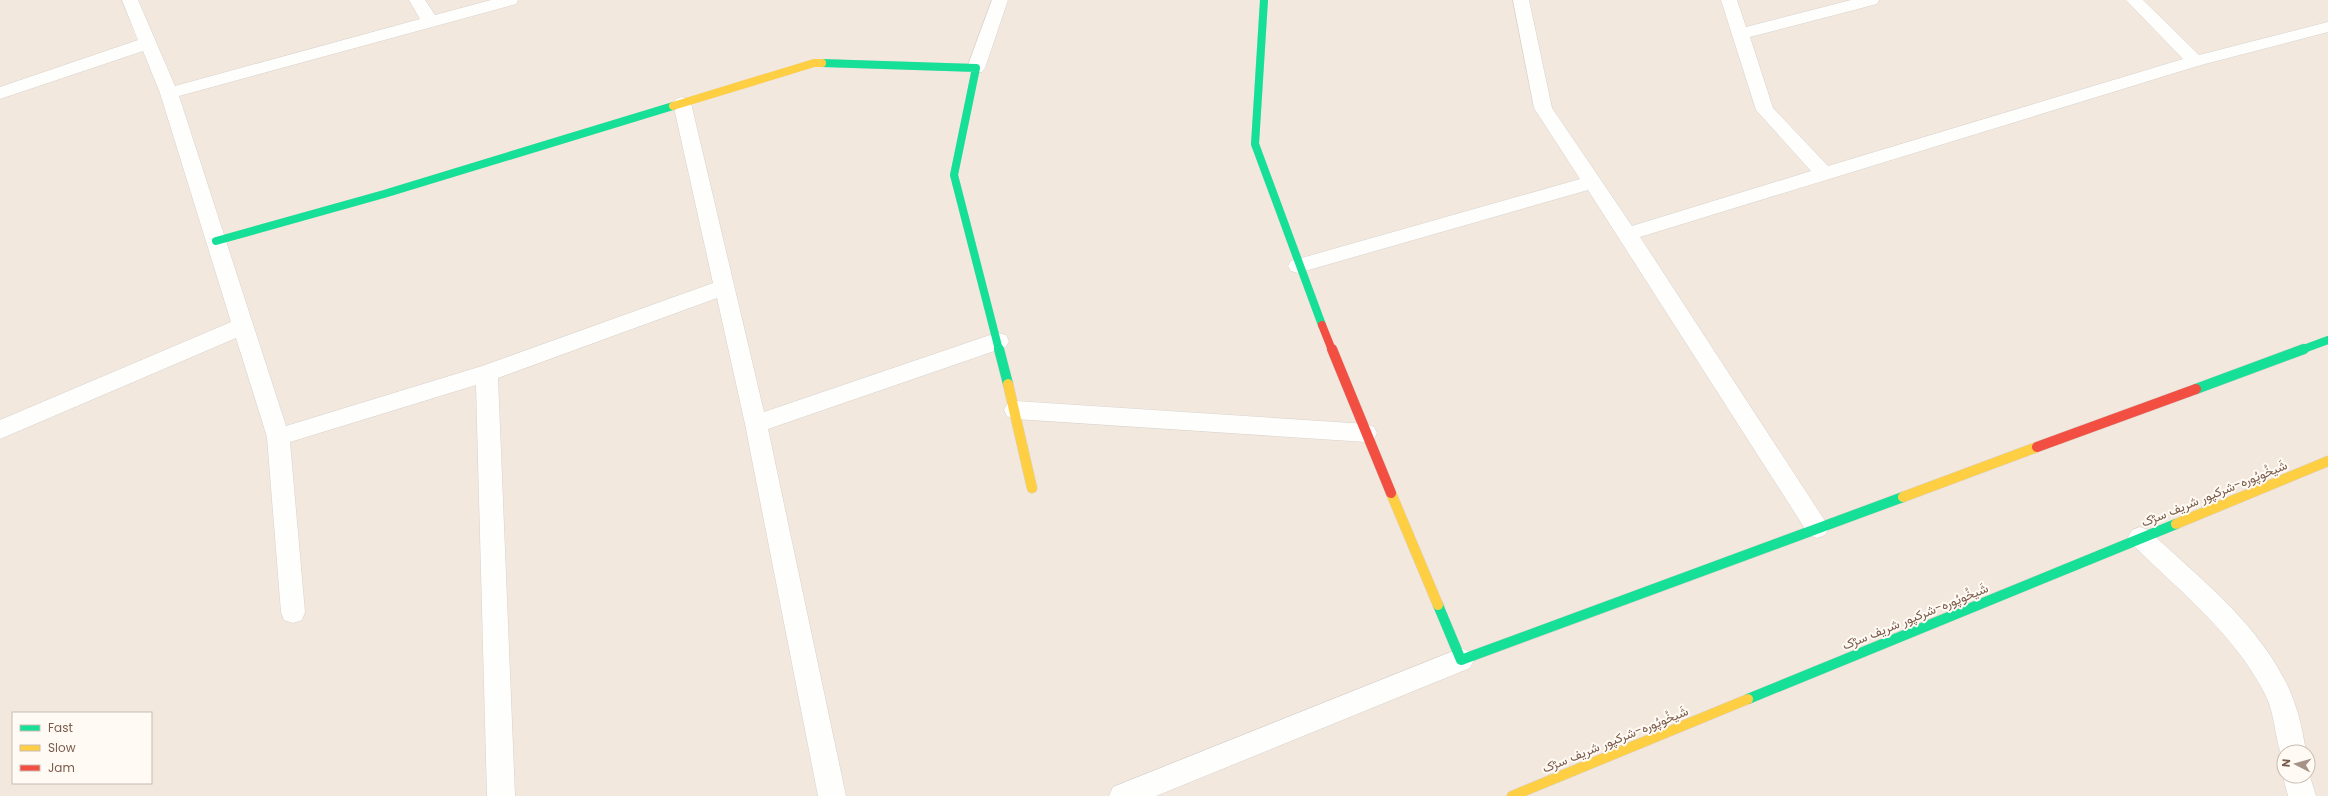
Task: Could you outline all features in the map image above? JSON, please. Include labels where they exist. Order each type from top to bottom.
[{"type":"street","points":[[130,0],[169,93],[278,437],[293,612]]},
{"type":"street","points":[[417,0],[430,22]]},
{"type":"street","points":[[169,93],[510,0]]},
{"type":"street","points":[[1000,0],[976,68],[954,175],[998,341],[1032,488]]},
{"type":"street","points":[[1264,0],[1255,144],[1298,266],[1460,660]]},
{"type":"street","points":[[1521,0],[1543,108],[1627,234],[1817,528]]},
{"type":"street","points":[[1729,0],[1765,110],[1824,174]]},
{"type":"street","points":[[2134,0],[2195,60]]},
{"type":"street","points":[[1740,34],[1862,1]]},
{"type":"street","points":[[1627,234],[2195,60],[2328,27]]},
{"type":"street","points":[[0,93],[148,43]]},
{"type":"street","points":[[216,241],[384,194],[682,102],[814,64],[976,68]]},
{"type":"street","points":[[682,102],[756,424],[832,796]]},
{"type":"street","points":[[1298,266],[1592,182]]},
{"type":"street","points":[[278,437],[487,373],[724,287]]},
{"type":"street","points":[[0,430],[243,326]]},
{"type":"street","points":[[1123,796],[1460,660],[2328,340]]},
{"type":"street","points":[[756,424],[998,341]]},
{"type":"street","points":[[487,373],[501,796]]},
{"type":"street","points":[[1015,410],[1366,433]]},
{"type":"street","name":"شَيخُوپُورہ-شرکپور شریف سڑک","points":[[1512,796],[2328,461]]},
{"type":"street","points":[[2140,537],[2231,627],[2256,658],[2274,685],[2287,718],[2292,744]]},
{"type":"street","points":[[2299,784],[2302,796]]},
{"type":"shaded area","points":[[0,0],[2328,0],[2328,796],[0,796]]},
{"type":"traffic: fast","points":[[1264,0],[1255,144],[1322,325]]},
{"type":"traffic: fast","points":[[822,63],[976,68],[954,175],[1008,384]]},
{"type":"traffic: fast","points":[[216,241],[384,194],[673,106]]},
{"type":"traffic: fast","points":[[2196,389],[2328,340]]},
{"type":"traffic: fast","points":[[1438,605],[1461,660],[1903,497]]},
{"type":"traffic: fast","points":[[1748,699],[2176,524]]},
{"type":"traffic: slow","points":[[673,106],[814,63],[822,63]]},
{"type":"traffic: slow","points":[[1008,384],[1032,488]]},
{"type":"traffic: slow","points":[[1903,497],[2037,447]]},
{"type":"traffic: slow","points":[[2176,524],[2328,461]]},
{"type":"traffic: slow","points":[[1391,493],[1438,605]]},
{"type":"traffic: slow","points":[[1512,796],[1748,699]]},
{"type":"traffic: jam","points":[[1322,325],[1391,493]]},
{"type":"traffic: jam","points":[[2037,447],[2196,389]]}]
